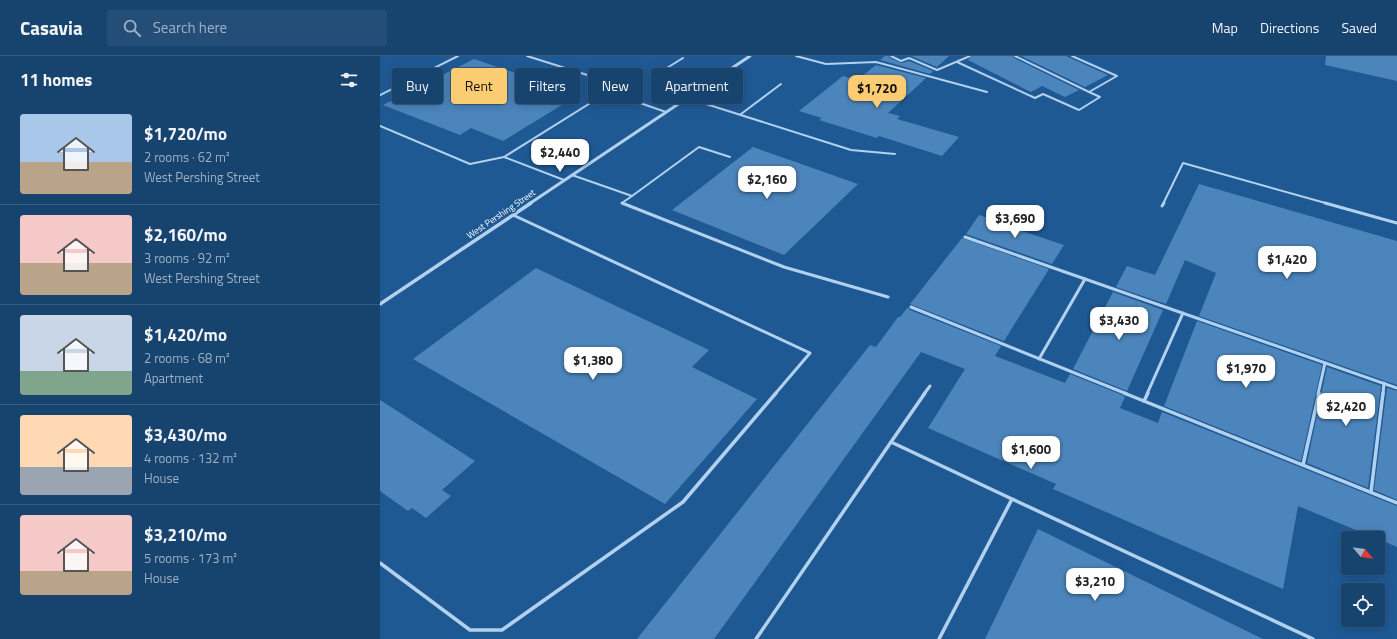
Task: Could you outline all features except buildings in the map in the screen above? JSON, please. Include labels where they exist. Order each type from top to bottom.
[{"type":"street","name":"West Pershing Street","points":[[732,68],[750,56]]},
{"type":"street","name":"West Pershing Street","points":[[380,304],[678,104]]},
{"type":"lane","points":[[380,95],[458,56]]},
{"type":"lane","points":[[527,56],[588,75]]},
{"type":"lane","points":[[796,56],[826,64],[876,62],[987,92]]},
{"type":"lane","points":[[891,56],[901,61],[909,58],[937,70],[970,56]]},
{"type":"lane","points":[[957,62],[1035,98],[1043,94],[1079,110],[1100,97],[1015,56]]},
{"type":"lane","points":[[1072,56],[1117,76],[1089,92]]},
{"type":"lane","points":[[666,68],[682,58]]},
{"type":"lane","points":[[741,114],[781,84]]},
{"type":"lane","points":[[380,126],[470,164],[504,157],[589,104]]},
{"type":"lane","points":[[643,104],[666,112]]},
{"type":"lane","points":[[707,104],[851,150],[895,154]]},
{"type":"lane","points":[[730,158],[699,146],[622,203],[784,266],[888,297]]},
{"type":"lane","points":[[504,157],[564,180]]},
{"type":"lane","points":[[1162,206],[1183,163],[1397,223]]},
{"type":"lane","points":[[572,175],[632,196]]},
{"type":"lane","points":[[380,563],[470,630],[502,630],[683,502],[810,353],[513,215]]},
{"type":"lane","points":[[965,237],[1397,388]]},
{"type":"lane","points":[[1039,359],[1085,279]]},
{"type":"lane","points":[[911,308],[1397,502]]},
{"type":"lane","points":[[1144,401],[1183,313]]},
{"type":"lane","points":[[1303,465],[1325,363]]},
{"type":"lane","points":[[1371,492],[1384,383]]},
{"type":"lane","points":[[756,639],[930,386]]},
{"type":"lane","points":[[891,442],[1313,639]]},
{"type":"lane","points":[[939,639],[1012,499]]}]
